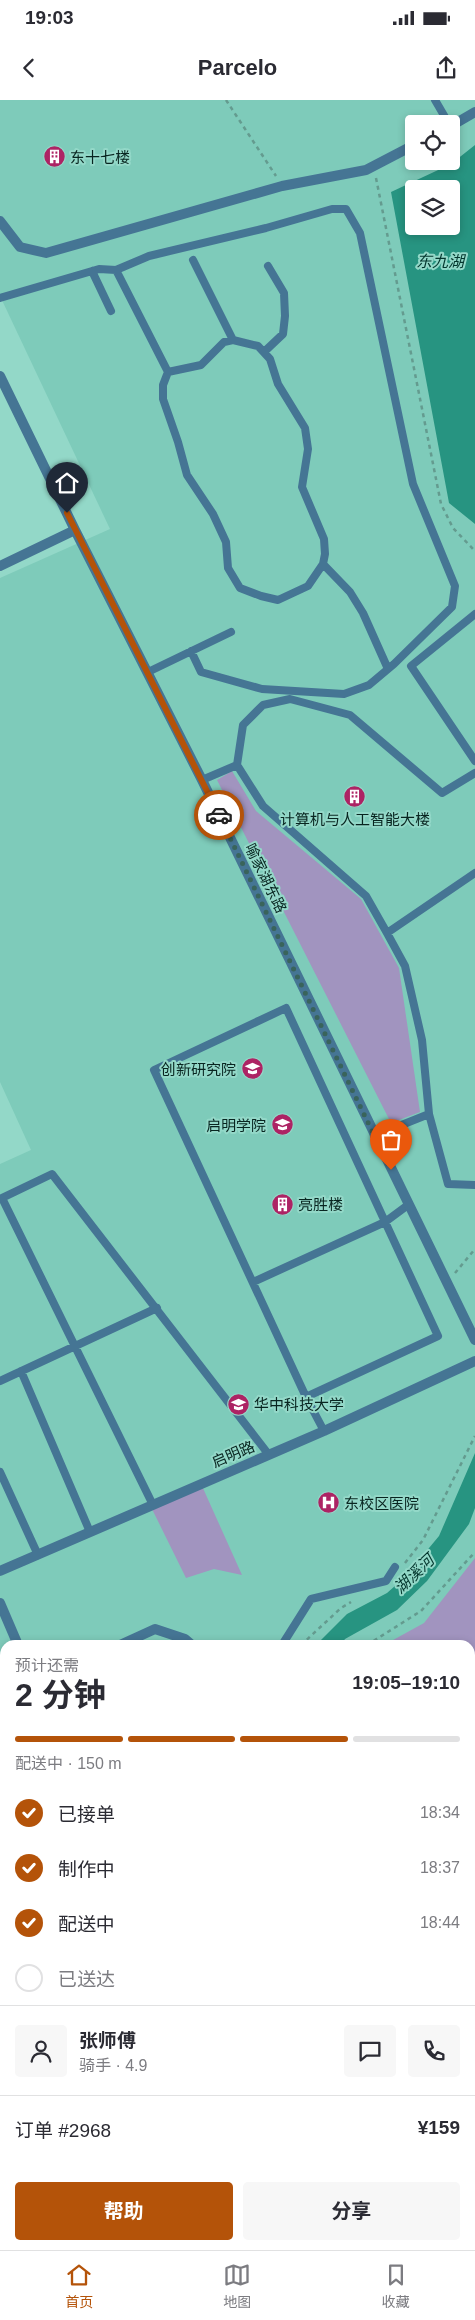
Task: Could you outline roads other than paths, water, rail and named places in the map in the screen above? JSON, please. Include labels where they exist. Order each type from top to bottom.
[{"type":"street","points":[[460,120],[475,112]]},
{"type":"street","points":[[0,221],[20,247],[46,253],[282,186],[366,170],[405,150]]},
{"type":"street","name":"喻家湖东路","points":[[0,376],[75,530],[202,780],[475,1340]]},
{"type":"street","points":[[0,566],[75,530]]},
{"type":"street","name":"启明路","points":[[0,1571],[324,1431],[475,1361]]},
{"type":"street","points":[[0,1603],[16,1640]]},
{"type":"street","points":[[131,1640],[155,1629],[186,1640]]},
{"type":"lane","points":[[435,100],[444,115]]},
{"type":"lane","points":[[0,298],[99,269],[116,270],[149,256],[332,209],[346,209],[360,233],[413,484],[455,586],[452,607],[369,685],[344,694],[262,689],[201,672],[191,652]]},
{"type":"lane","points":[[193,260],[233,340]]},
{"type":"lane","points":[[264,352],[283,334],[285,316],[284,293],[268,266]]},
{"type":"lane","points":[[116,270],[168,372],[163,385],[163,399],[176,436],[186,476],[213,514],[226,542],[228,568],[240,588],[278,600],[308,586],[324,564],[324,539],[302,487],[308,439],[300,420],[278,384],[270,359],[258,346],[248,342],[233,340],[224,342],[201,365],[168,372]]},
{"type":"lane","points":[[92,271],[112,311]]},
{"type":"lane","points":[[324,564],[350,592],[364,613],[388,669]]},
{"type":"lane","points":[[475,614],[411,666],[475,761]]},
{"type":"lane","points":[[148,672],[230,632]]},
{"type":"lane","points":[[475,773],[442,793],[350,715],[290,699],[263,705],[243,725],[237,765],[263,806],[366,896],[388,933],[405,966],[422,1040],[429,1114],[448,1184],[475,1185]]},
{"type":"lane","points":[[202,780],[237,765]]},
{"type":"lane","points":[[388,933],[475,873]]},
{"type":"lane","points":[[306,1397],[438,1336],[286,1008],[154,1070],[306,1397],[324,1431]]},
{"type":"lane","points":[[374,1136],[429,1114]]},
{"type":"lane","points":[[153,1505],[76,1346],[1,1198],[52,1174],[269,1455]]},
{"type":"lane","points":[[252,1282],[385,1222],[408,1205]]},
{"type":"lane","points":[[0,1381],[157,1308]]},
{"type":"lane","points":[[21,1371],[90,1532]]},
{"type":"lane","points":[[0,1472],[38,1555]]},
{"type":"lane","points":[[285,1640],[312,1598],[386,1581],[397,1568]]},
{"type":"water","name":"东九湖","points":[[475,145],[475,524],[449,503],[391,192],[405,185],[405,235],[460,235],[460,180],[417,180],[438,170],[460,170],[460,157]]},
{"type":"water","name":"湖溪河","points":[[475,1453],[475,1508],[469,1524],[427,1581],[397,1610],[344,1640],[321,1640],[347,1614],[387,1593],[404,1578],[439,1536]]},
{"type":"place","name":"东十七楼","points":[[54,157]]},
{"type":"place","name":"计算机与人工智能大楼","points":[[355,796]]},
{"type":"place","name":"创新研究院","points":[[252,1069]]},
{"type":"place","name":"启明学院","points":[[282,1125]]},
{"type":"place","name":"亮胜楼","points":[[282,1204]]},
{"type":"place","name":"华中科技大学","points":[[238,1404]]},
{"type":"place","name":"东校区医院","points":[[328,1503]]}]
